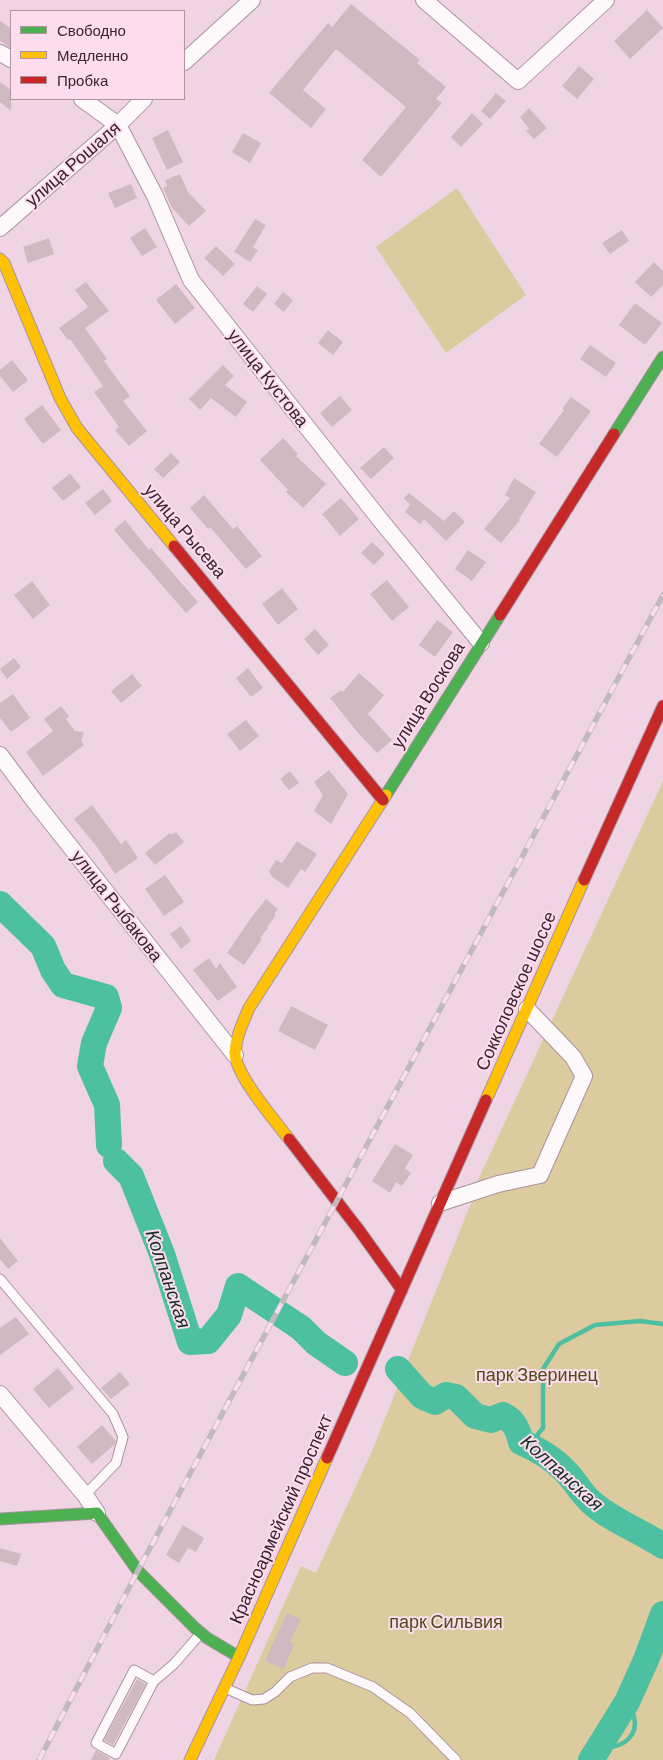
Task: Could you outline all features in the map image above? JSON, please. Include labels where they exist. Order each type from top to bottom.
[{"type":"main road","name":"улица Рысева","points":[[0,259],[4,263],[60,398],[77,428],[383,800]]},
{"type":"main road","name":"улица Воскова","points":[[235,1055],[238,1034],[249,1008],[663,357]]},
{"type":"main road","name":"Сокколовское шоссе","points":[[402,1290],[663,706]]},
{"type":"main road","points":[[235,1055],[244,1078],[256,1096],[359,1230],[402,1290]]},
{"type":"main road","name":"Красноармейский проспект","points":[[190,1760],[239,1657],[402,1290]]},
{"type":"main road","points":[[0,1519],[97,1513],[138,1571],[201,1633],[239,1657]]},
{"type":"street","points":[[185,61],[252,0]]},
{"type":"street","points":[[424,0],[518,81],[606,0]]},
{"type":"street","name":"улица Кустова","points":[[83,100],[118,125],[155,196],[191,280],[378,517],[481,643]]},
{"type":"street","name":"улица Рошаля","points":[[0,228],[118,125],[143,100]]},
{"type":"street","name":"улица Рыбакова","points":[[0,755],[235,1055]]},
{"type":"street","points":[[440,1202],[498,1184],[540,1175],[566,1118],[584,1076],[573,1056],[527,1009]]},
{"type":"street","points":[[218,1033],[227,1035],[238,1034]]},
{"type":"street","points":[[0,1394],[85,1495],[97,1513]]},
{"type":"lane","points":[[0,1279],[113,1414],[124,1437],[116,1462],[85,1495]]},
{"type":"lane","points":[[154,1681],[134,1670],[96,1743],[116,1754],[154,1681],[174,1664],[201,1633]]},
{"type":"lane","points":[[224,1688],[252,1700],[264,1699],[276,1692],[290,1677],[312,1668],[327,1668],[373,1687],[410,1713],[456,1760]]},
{"type":"green space","points":[[457,188],[526,295],[446,353],[376,247]]},
{"type":"green space","points":[[663,781],[663,1760],[214,1760],[301,1566],[316,1573],[372,1451],[471,1203],[478,1180]]},
{"type":"building","points":[[351,4],[420,60],[417,63],[446,87],[436,99],[442,103],[381,177],[362,160],[406,107],[336,49],[303,90],[326,109],[311,128],[269,93],[328,23],[332,27]]},
{"type":"building","points":[[647,10],[663,28],[630,59],[614,41]]},
{"type":"building","points":[[0,21],[10,27],[10,47],[0,41]]},
{"type":"building","points":[[579,66],[594,79],[577,99],[562,86]]},
{"type":"building","points":[[0,82],[10,89],[11,111],[0,102]]},
{"type":"building","points":[[496,93],[506,101],[490,119],[481,111]]},
{"type":"building","points":[[529,108],[547,128],[534,139],[526,131],[529,129],[520,117]]},
{"type":"building","points":[[472,113],[483,124],[461,147],[451,137]]},
{"type":"building","points":[[168,130],[183,162],[167,170],[152,138]]},
{"type":"building","points":[[243,133],[261,143],[250,163],[232,152]]},
{"type":"building","points":[[180,174],[188,192],[206,211],[189,226],[172,208],[163,188],[167,186],[165,180]]},
{"type":"building","points":[[131,184],[137,198],[115,208],[108,193]]},
{"type":"building","points":[[255,219],[266,225],[253,247],[258,250],[250,262],[234,252]]},
{"type":"building","points":[[145,228],[157,247],[142,256],[130,238]]},
{"type":"building","points":[[622,230],[629,241],[610,254],[602,243]]},
{"type":"building","points":[[49,238],[54,254],[28,263],[23,247]]},
{"type":"building","points":[[216,246],[235,264],[223,276],[204,258]]},
{"type":"building","points":[[654,262],[663,271],[663,285],[651,297],[635,282]]},
{"type":"building","points":[[86,282],[109,311],[85,328],[107,359],[104,361],[130,396],[123,401],[147,431],[129,446],[115,430],[119,427],[94,392],[103,386],[70,339],[68,340],[59,328],[88,307],[75,290]]},
{"type":"building","points":[[176,284],[195,308],[175,324],[156,300]]},
{"type":"building","points":[[257,286],[267,294],[253,312],[243,304]]},
{"type":"building","points":[[283,292],[293,300],[284,312],[274,304]]},
{"type":"building","points":[[635,303],[662,323],[645,345],[619,325]]},
{"type":"building","points":[[328,330],[343,342],[333,355],[318,343]]},
{"type":"building","points":[[590,345],[616,363],[606,377],[580,359]]},
{"type":"building","points":[[12,360],[28,380],[13,392],[0,376],[0,370]]},
{"type":"building","points":[[223,365],[234,376],[225,385],[247,402],[236,417],[211,398],[200,410],[189,399]]},
{"type":"building","points":[[340,396],[352,410],[332,427],[320,413]]},
{"type":"building","points":[[571,397],[591,411],[557,457],[539,444],[564,410],[562,409]]},
{"type":"building","points":[[42,405],[61,430],[43,444],[24,419]]},
{"type":"building","points":[[283,438],[298,454],[296,456],[326,484],[303,508],[286,492],[288,490],[260,460]]},
{"type":"building","points":[[384,447],[394,458],[371,479],[360,468]]},
{"type":"building","points":[[171,453],[180,462],[163,478],[154,469]]},
{"type":"building","points":[[70,474],[81,487],[63,501],[52,488]]},
{"type":"building","points":[[514,478],[536,492],[520,520],[501,543],[484,529],[510,498],[505,495]]},
{"type":"building","points":[[103,489],[112,501],[95,515],[85,503]]},
{"type":"building","points":[[409,493],[444,521],[454,511],[465,522],[446,541],[424,519],[420,524],[405,512],[410,505],[404,498]]},
{"type":"building","points":[[204,495],[233,529],[237,526],[262,556],[246,569],[210,527],[208,529],[190,508]]},
{"type":"building","points":[[341,498],[359,519],[340,536],[322,514]]},
{"type":"building","points":[[125,520],[149,550],[151,548],[198,602],[186,613],[114,530]]},
{"type":"building","points":[[372,542],[385,554],[374,565],[361,553]]},
{"type":"building","points":[[468,550],[486,562],[472,581],[455,569]]},
{"type":"building","points":[[387,580],[409,607],[392,621],[370,594]]},
{"type":"building","points":[[32,581],[50,605],[33,619],[14,595]]},
{"type":"building","points":[[282,588],[298,609],[278,625],[262,604]]},
{"type":"building","points":[[437,620],[453,632],[435,657],[419,645]]},
{"type":"building","points":[[315,629],[329,645],[318,655],[304,639]]},
{"type":"building","points":[[14,658],[21,667],[7,679],[0,669]]},
{"type":"building","points":[[248,668],[263,688],[251,697],[236,678]]},
{"type":"building","points":[[359,673],[384,695],[368,714],[392,740],[377,753],[330,698],[341,690],[343,692]]},
{"type":"building","points":[[132,674],[142,686],[121,703],[111,691]]},
{"type":"building","points":[[13,694],[30,718],[11,732],[0,718],[0,703]]},
{"type":"building","points":[[61,706],[69,716],[66,719],[75,731],[84,732],[81,741],[84,745],[43,776],[26,752],[53,731],[44,719]]},
{"type":"building","points":[[246,720],[259,736],[240,751],[227,734]]},
{"type":"building","points":[[329,770],[348,794],[331,824],[314,811],[323,795],[314,782]]},
{"type":"building","points":[[290,771],[299,783],[289,790],[280,779]]},
{"type":"building","points":[[92,805],[121,844],[126,840],[138,858],[115,874],[97,847],[74,819]]},
{"type":"building","points":[[176,832],[184,842],[155,865],[145,853],[170,833],[171,835]]},
{"type":"building","points":[[297,841],[317,854],[305,872],[301,869],[288,888],[272,877],[269,871],[276,860],[282,863]]},
{"type":"building","points":[[165,875],[184,902],[164,916],[145,889]]},
{"type":"building","points":[[266,899],[278,909],[274,914],[276,915],[244,965],[227,953]]},
{"type":"building","points":[[181,926],[191,941],[181,949],[170,934]]},
{"type":"building","points":[[209,958],[216,969],[220,963],[237,987],[218,1001],[193,970]]},
{"type":"building","points":[[291,1006],[328,1025],[315,1050],[278,1031]]},
{"type":"building","points":[[395,1144],[413,1155],[405,1168],[411,1173],[402,1186],[396,1182],[390,1193],[372,1181]]},
{"type":"building","points":[[0,1238],[18,1261],[8,1269],[0,1259]]},
{"type":"building","points":[[16,1317],[29,1334],[0,1355],[0,1328]]},
{"type":"building","points":[[58,1368],[74,1388],[49,1408],[33,1389]]},
{"type":"building","points":[[120,1372],[130,1384],[111,1399],[101,1388]]},
{"type":"building","points":[[102,1425],[116,1441],[92,1464],[77,1447]]},
{"type":"building","points":[[183,1525],[204,1538],[196,1552],[188,1548],[179,1563],[166,1555]]},
{"type":"building","points":[[0,1548],[21,1554],[17,1566],[0,1561]]},
{"type":"building","points":[[287,1613],[301,1619],[290,1642],[294,1644],[284,1669],[265,1661]]},
{"type":"building","points":[[137,1679],[146,1684],[113,1745],[104,1740]]},
{"type":"building","points":[[96,1750],[110,1758],[109,1760],[91,1760]]},
{"type":"waterway","name":"Колпанская","points":[[0,904],[43,946],[53,970],[63,985],[106,997],[109,1008],[94,1043],[90,1066],[107,1105],[109,1145]]},
{"type":"waterway","name":"Колпанская","points":[[116,1161],[131,1176],[162,1254],[190,1342],[208,1341],[229,1315],[238,1286],[301,1328],[316,1343],[345,1363]]},
{"type":"waterway","points":[[535,1448],[538,1434],[543,1428],[543,1369],[559,1344],[595,1325],[640,1321],[663,1324]]},
{"type":"waterway","name":"Колпанская","points":[[398,1369],[422,1396],[435,1402],[446,1395],[456,1397],[475,1416],[491,1420],[503,1415],[507,1417],[515,1426],[521,1442],[539,1451],[556,1463],[599,1509],[663,1546]]},
{"type":"waterway","points":[[413,1387],[415,1398],[421,1408],[428,1409],[435,1402]]},
{"type":"waterway","name":"Колпанская","points":[[591,1760],[627,1702],[646,1660],[663,1614]]},
{"type":"waterway","points":[[600,1748],[619,1745],[632,1735],[635,1721],[627,1702]]},
{"type":"railway","points":[[39,1760],[143,1561],[663,595]]},
{"type":"traffic: fast","points":[[614,434],[663,357]]},
{"type":"traffic: fast","points":[[386,795],[500,615]]},
{"type":"traffic: fast","points":[[0,1519],[97,1513],[138,1571],[195,1628],[207,1638],[239,1657]]},
{"type":"traffic: slow","points":[[0,259],[4,263],[60,398],[77,428],[174,546]]},
{"type":"traffic: slow","points":[[289,1139],[241,1073],[235,1053],[238,1035],[249,1008],[386,795]]},
{"type":"traffic: slow","points":[[486,1100],[584,880]]},
{"type":"traffic: slow","points":[[190,1760],[239,1657],[327,1458]]},
{"type":"traffic: jam","points":[[500,615],[614,434]]},
{"type":"traffic: jam","points":[[174,546],[383,800]]},
{"type":"traffic: jam","points":[[584,880],[663,706]]},
{"type":"traffic: jam","points":[[327,1458],[486,1100]]},
{"type":"traffic: jam","points":[[289,1139],[359,1230],[402,1290]]},
{"type":"park label","name":"парк Зверинец","points":[[537,1375]]},
{"type":"park label","name":"парк Сильвия","points":[[446,1622]]}]
